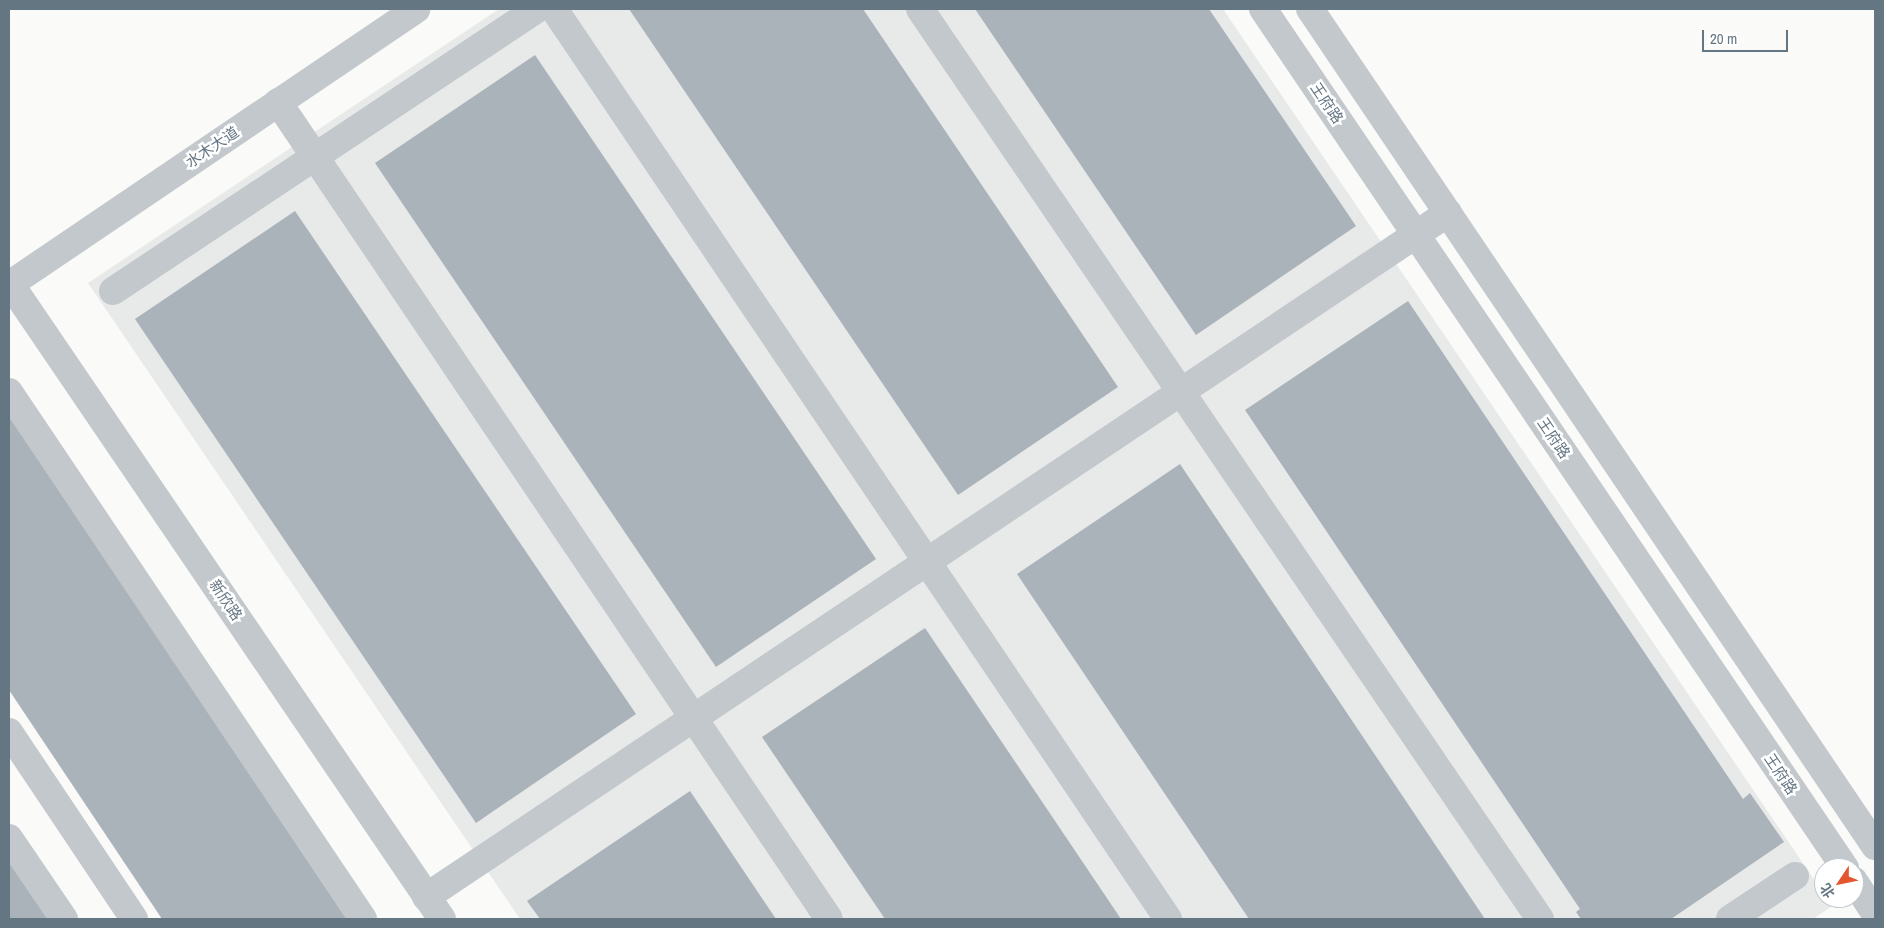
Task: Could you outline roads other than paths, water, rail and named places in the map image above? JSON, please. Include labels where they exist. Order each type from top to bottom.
[{"type":"street","name":"水木大道","points":[[9,284],[416,9]]},
{"type":"street","points":[[113,291],[537,9]]},
{"type":"street","points":[[554,9],[1168,919]]},
{"type":"street","points":[[920,9],[1540,919]]},
{"type":"street","name":"王府路","points":[[1264,9],[1838,858]]},
{"type":"street","points":[[1310,9],[1875,846]]},
{"type":"street","points":[[278,102],[829,919]]},
{"type":"street","points":[[426,897],[1448,213]]},
{"type":"street","name":"新欣路","points":[[9,284],[442,919]]},
{"type":"street","points":[[9,392],[363,919]]},
{"type":"street","points":[[9,732],[134,919]]},
{"type":"street","points":[[9,838],[64,919]]},
{"type":"street","points":[[1730,919],[1794,876]]},
{"type":"street","points":[[1864,896],[1875,913]]}]
